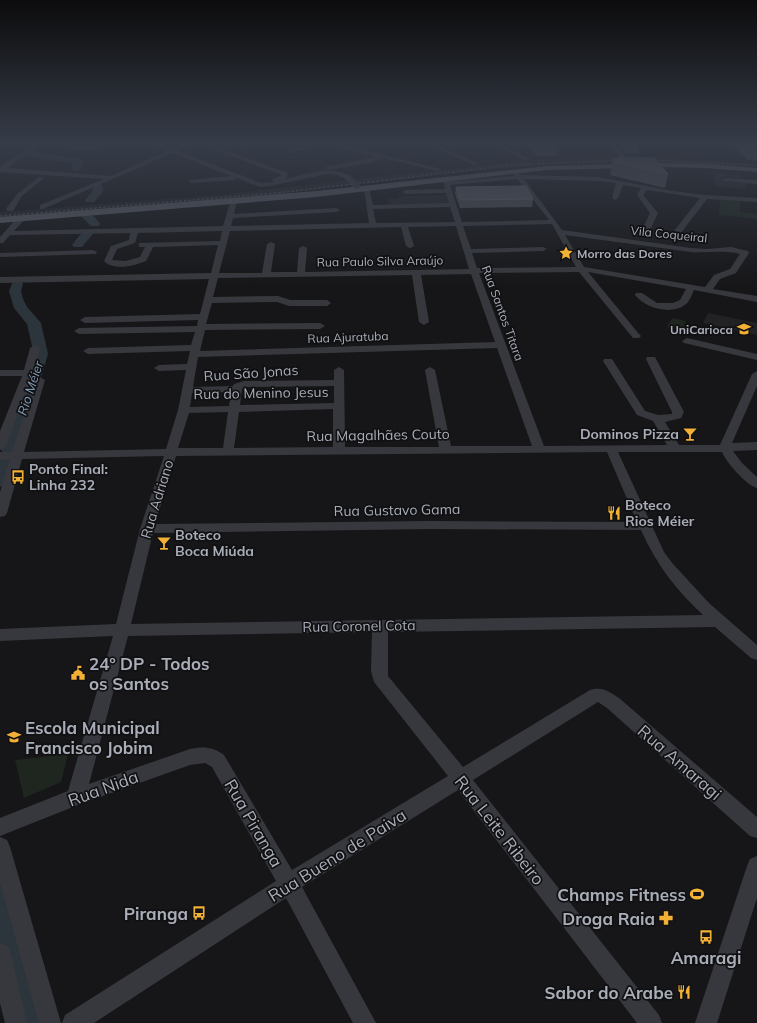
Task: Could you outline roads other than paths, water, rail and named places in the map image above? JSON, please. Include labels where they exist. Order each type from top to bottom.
[{"type":"main road","points":[[0,220],[21,219],[266,191]]},
{"type":"main road","points":[[40,207],[74,204]]},
{"type":"main road","points":[[0,210],[24,208]]},
{"type":"street","points":[[10,209],[19,195],[25,191]]},
{"type":"street","points":[[40,207],[78,191]]},
{"type":"street","points":[[364,191],[370,207],[373,226]]},
{"type":"street","points":[[405,192],[418,191]]},
{"type":"street","name":"Rua Santos Titara","points":[[448,191],[474,271],[539,449]]},
{"type":"street","points":[[530,191],[554,222],[581,269],[636,336]]},
{"type":"street","points":[[615,198],[617,191]]},
{"type":"street","points":[[643,191],[641,197],[654,213],[647,228]]},
{"type":"street","points":[[663,191],[705,197],[757,200]]},
{"type":"street","name":"Rua Adriano","points":[[76,796],[122,630],[147,529],[184,410],[195,351],[230,216],[234,194]]},
{"type":"street","points":[[674,236],[705,197]]},
{"type":"street","points":[[370,207],[453,205]]},
{"type":"street","points":[[230,216],[336,206],[337,215],[332,218],[332,227]]},
{"type":"street","points":[[0,241],[21,219]]},
{"type":"street","points":[[8,233],[554,222]]},
{"type":"street","points":[[404,225],[410,246]]},
{"type":"street","points":[[135,230],[132,242],[114,248],[108,261],[114,264],[138,262],[144,259],[150,245]]},
{"type":"street","points":[[146,230],[140,244],[223,243]]},
{"type":"street","name":"Vila Coqueiral","points":[[560,232],[702,251],[726,248],[740,250],[745,253],[733,271],[717,277],[712,282],[708,290]]},
{"type":"street","points":[[266,275],[271,244]]},
{"type":"street","points":[[301,274],[303,248]]},
{"type":"street","points":[[468,250],[543,249]]},
{"type":"street","points":[[0,255],[93,252]]},
{"type":"street","name":"Rua Paulo Silva Araújo","points":[[0,280],[581,269],[600,271],[757,299]]},
{"type":"street","points":[[416,272],[424,322]]},
{"type":"street","points":[[639,295],[647,302],[655,306],[674,306],[683,302],[692,287]]},
{"type":"street","points":[[208,300],[278,299],[290,303],[327,302]]},
{"type":"street","points":[[85,320],[204,316]]},
{"type":"street","points":[[80,332],[320,326]]},
{"type":"street","points":[[170,336],[200,330]]},
{"type":"street","points":[[687,341],[757,357]]},
{"type":"street","name":"Rua Ajuratuba","points":[[88,351],[195,351],[502,345]]},
{"type":"street","points":[[0,513],[6,454],[35,348]]},
{"type":"street","points":[[608,361],[639,410],[644,415],[657,418],[672,418],[676,416],[678,412],[651,359]]},
{"type":"street","points":[[159,368],[192,367]]},
{"type":"street","points":[[339,370],[339,451]]},
{"type":"street","points":[[430,370],[446,450]]},
{"type":"street","points":[[0,374],[28,373]]},
{"type":"street","points":[[757,374],[726,443],[726,448],[729,454],[757,484]]},
{"type":"street","points":[[6,454],[40,380]]},
{"type":"street","name":"Rua São Jonas","points":[[188,390],[237,389],[238,386],[244,384],[340,383]]},
{"type":"street","points":[[228,452],[237,389]]},
{"type":"street","name":"Rua do Menino Jesus","points":[[184,410],[339,406]]},
{"type":"street","points":[[657,418],[675,448]]},
{"type":"street","name":"Rua Magalhães Couto","points":[[6,454],[726,448],[757,446]]},
{"type":"street","points":[[611,449],[647,526],[658,554],[665,566],[718,621],[757,654]]},
{"type":"street","name":"Rua Gustavo Gama","points":[[147,529],[445,525],[647,526]]},
{"type":"street","name":"Rua Coronel Cota","points":[[0,635],[122,630],[718,621]]},
{"type":"street","name":"Rua Leite Ribeiro","points":[[380,626],[380,677],[385,685],[461,779],[651,1023]]},
{"type":"street","name":"Rua Bueno de Paiva","points":[[73,1023],[289,884],[596,695],[603,696]]},
{"type":"street","name":"Rua Amaragi","points":[[603,696],[613,703],[757,829]]},
{"type":"street","name":"Rua Nida","points":[[0,827],[76,796],[190,757],[207,754]]},
{"type":"street","name":"Rua Piranga","points":[[207,754],[218,762],[289,884],[365,1023]]},
{"type":"street","points":[[0,847],[50,1023]]},
{"type":"street","points":[[706,1023],[757,866]]},
{"type":"street","points":[[0,954],[16,1023]]},
{"type":"waterway","name":"Rio Méier","points":[[90,200],[97,191]]},
{"type":"waterway","name":"Rio Méier","points":[[86,216],[95,224]]},
{"type":"waterway","name":"Rio Méier","points":[[78,245],[87,234]]},
{"type":"waterway","name":"Rio Méier","points":[[10,450],[41,354],[34,323],[21,308],[17,299],[15,291],[17,284]]},
{"type":"waterway","name":"Rio Méier","points":[[0,481],[6,461]]},
{"type":"waterway","name":"Rio Méier","points":[[0,895],[33,1023]]},
{"type":"railway","points":[[0,216],[296,191]]},
{"type":"place","name":"Morro das Dores","points":[[566,253]]},
{"type":"place","name":"UniCarioca","points":[[744,329]]},
{"type":"place","name":"Dominos Pizza","points":[[690,434]]},
{"type":"place","name":"Ponto Final: Linha 232","points":[[18,477]]},
{"type":"place","name":"Boteco Rios Méier","points":[[614,513]]},
{"type":"place","name":"Boteco Boca Miúda","points":[[164,543]]},
{"type":"place","name":"24º DP - Todos os Santos","points":[[78,673]]},
{"type":"place","name":"Escola Municipal Francisco Jobim","points":[[14,737]]},
{"type":"place","name":"Champs Fitness","points":[[697,894]]},
{"type":"place","name":"Piranga","points":[[199,913]]},
{"type":"place","name":"Droga Raia","points":[[666,918]]},
{"type":"place","name":"Amaragi","points":[[706,937]]},
{"type":"place","name":"Sabor do Arabe","points":[[684,992]]}]
